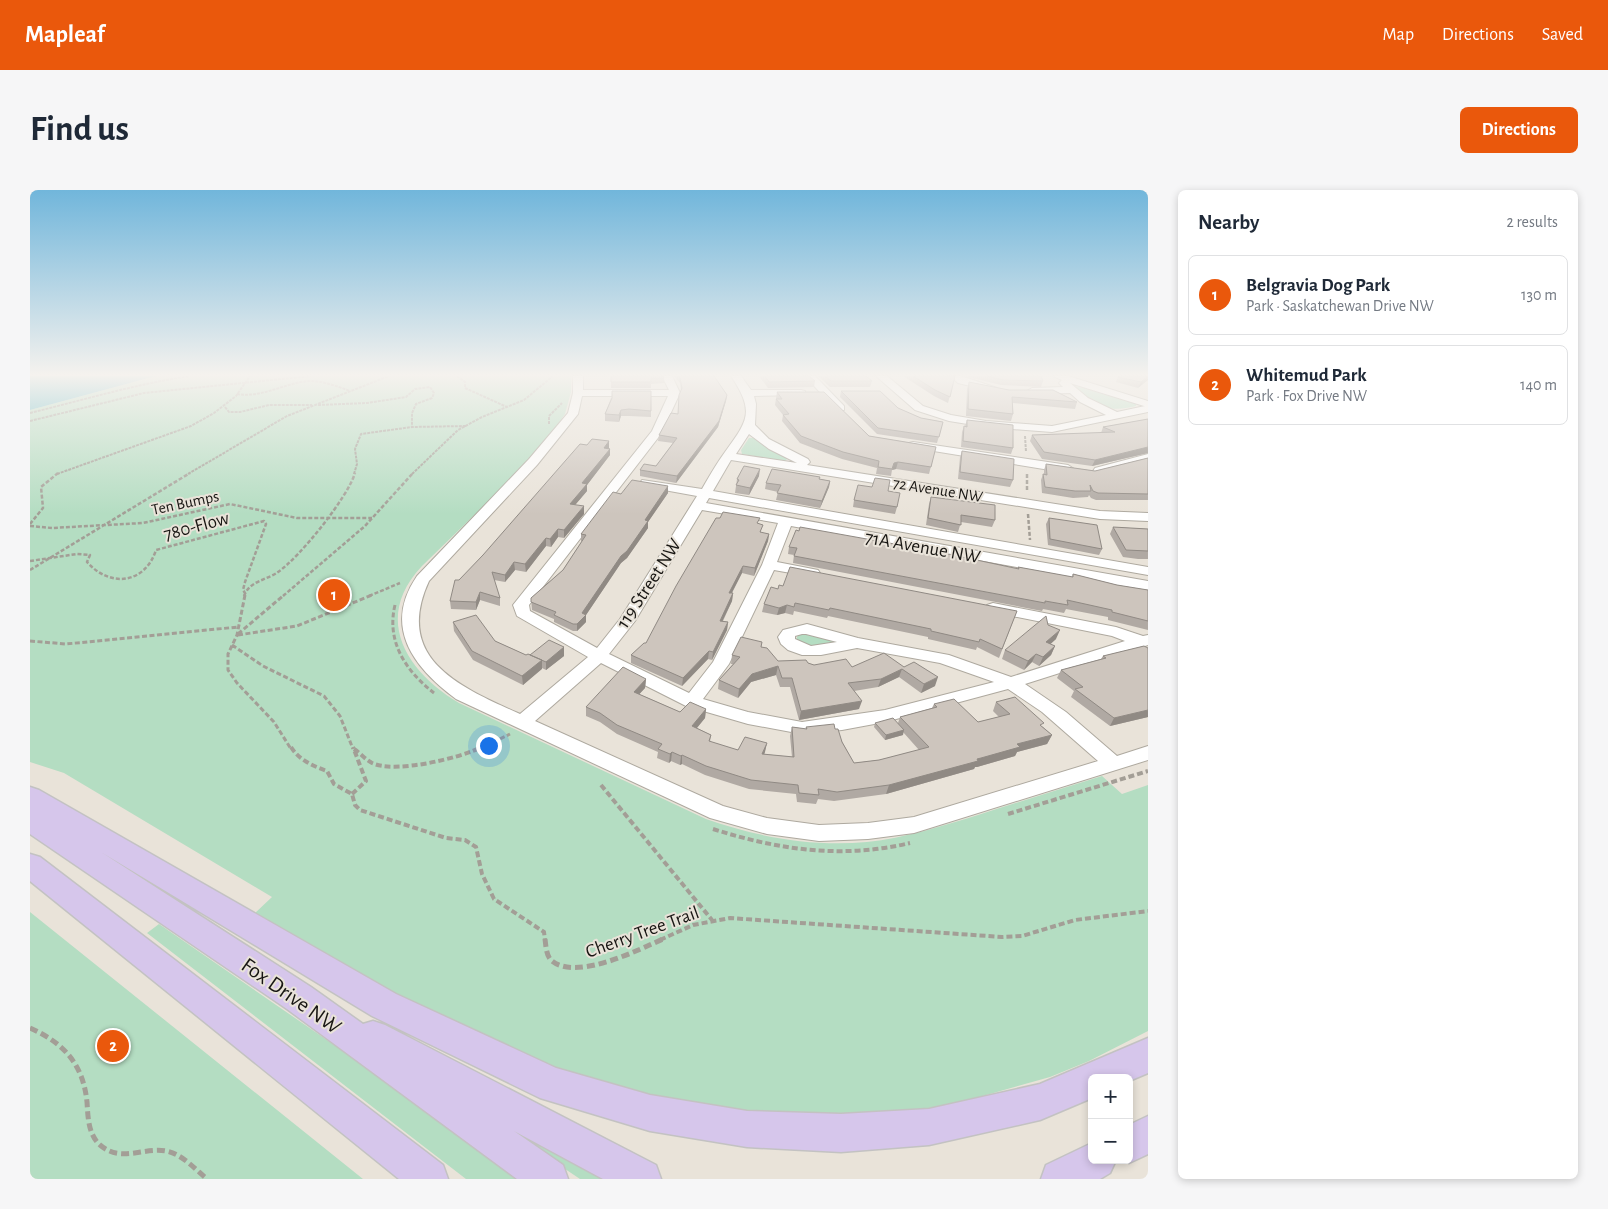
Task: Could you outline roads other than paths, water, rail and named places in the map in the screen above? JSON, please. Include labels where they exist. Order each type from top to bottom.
[{"type":"main road","points":[[30,797],[384,1005],[553,1085],[650,1113],[747,1129],[841,1133],[929,1127],[1040,1102],[1088,1082]]},
{"type":"main road","name":"Fox Drive NW","points":[[30,820],[299,998],[549,1179]]},
{"type":"main road","points":[[30,865],[429,1179]]},
{"type":"main road","points":[[299,998],[642,1179]]},
{"type":"main road","points":[[1105,1074],[1148,1055]]},
{"type":"main road","points":[[1133,1142],[1148,1135]]},
{"type":"main road","points":[[1060,1179],[1090,1164]]},
{"type":"street","points":[[566,422],[533,462],[422,579],[409,613],[409,625],[416,649],[439,679],[516,728],[717,812],[767,826],[819,833],[868,832],[914,824],[1148,753]]},
{"type":"street","points":[[662,422],[657,432],[622,479],[521,606],[523,613],[599,656],[692,702],[748,718],[802,728],[842,724],[885,716],[1008,683],[1144,641]]},
{"type":"street","points":[[983,422],[1040,429],[1061,428],[1088,422]]},
{"type":"street","points":[[750,424],[757,436],[776,448],[830,472]]},
{"type":"street","name":"119 Street NW","points":[[516,728],[599,656],[627,621],[728,456],[750,424]]},
{"type":"street","points":[[899,443],[1092,472],[1148,458]]},
{"type":"street","name":"72 Avenue NW","points":[[728,456],[1100,515],[1148,517]]},
{"type":"street","points":[[622,479],[702,499],[1148,571]]},
{"type":"street","name":"71A Avenue NW","points":[[702,499],[786,521],[1148,586]]},
{"type":"street","points":[[692,702],[721,664],[769,565],[786,521]]},
{"type":"street","points":[[769,565],[827,576]]},
{"type":"street","points":[[981,606],[1116,632],[1144,641]]},
{"type":"street","points":[[857,643],[935,656],[970,667],[1008,683],[1042,703],[1113,764]]},
{"type":"place","name":"Belgravia Dog Park","points":[[334,595]]},
{"type":"place","name":"Whitemud Park","points":[[113,1046]]}]
